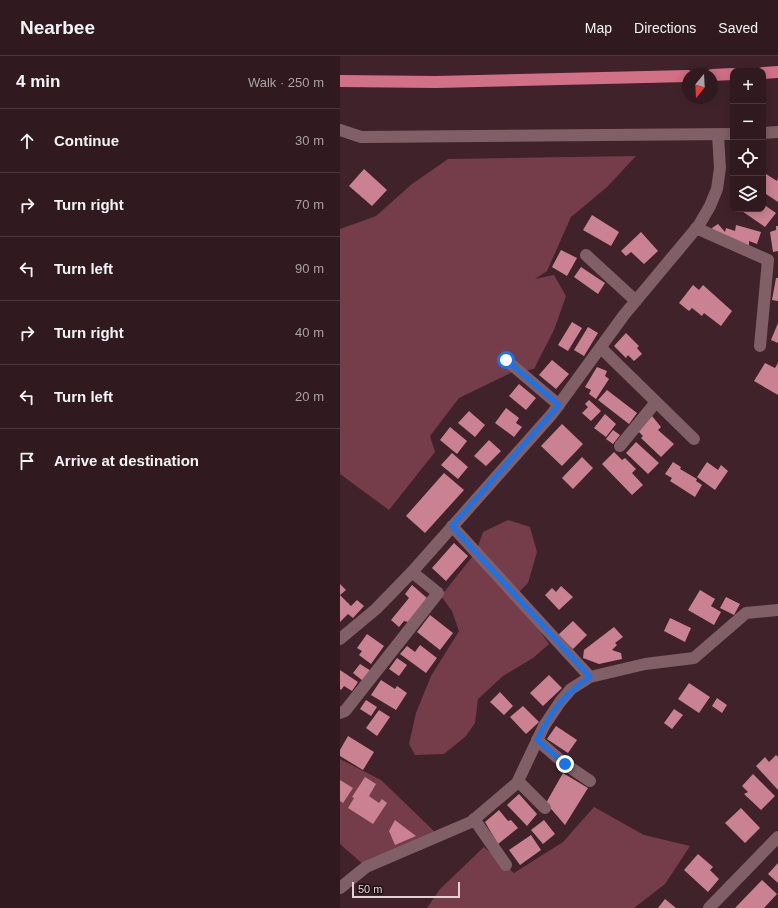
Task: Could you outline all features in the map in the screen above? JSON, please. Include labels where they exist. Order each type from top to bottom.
[{"type":"highway","points":[[766,73],[778,72]]},
{"type":"highway","points":[[718,75],[730,74]]},
{"type":"highway","points":[[340,81],[436,82],[682,76]]},
{"type":"street","points":[[340,130],[361,137],[730,134]]},
{"type":"street","points":[[766,132],[778,132]]},
{"type":"street","points":[[340,640],[376,609],[412,572],[559,405],[636,300],[696,228],[710,206],[717,189],[720,168],[718,135]]},
{"type":"street","points":[[696,228],[768,260],[760,346]]},
{"type":"street","points":[[586,255],[636,300]]},
{"type":"street","points":[[601,348],[694,439]]},
{"type":"street","points":[[506,360],[559,405]]},
{"type":"street","points":[[620,446],[656,402]]},
{"type":"street","points":[[452,526],[590,677]]},
{"type":"street","points":[[340,713],[345,711],[438,593],[412,572]]},
{"type":"street","points":[[340,888],[366,867],[474,819],[518,781],[544,726],[560,702],[571,689],[590,677],[645,664],[694,658],[746,613],[778,610]]},
{"type":"street","points":[[537,740],[565,764],[590,781]]},
{"type":"street","points":[[518,781],[545,808]]},
{"type":"street","points":[[474,819],[506,866]]},
{"type":"street","points":[[709,908],[778,837]]},
{"type":"shaded area","points":[[636,156],[607,187],[571,217],[547,271],[535,279],[554,275],[566,296],[554,330],[534,369],[522,371],[519,369],[459,398],[430,436],[435,452],[389,510],[340,474],[340,229],[376,216],[412,184],[448,159]]},
{"type":"shaded area","points":[[508,520],[530,527],[537,552],[528,583],[515,596],[549,644],[533,658],[503,676],[478,699],[475,723],[466,736],[444,754],[415,755],[409,744],[416,713],[431,676],[459,631],[452,611],[441,596],[476,552],[483,532]]},
{"type":"shaded area","points":[[340,759],[381,780],[435,832],[366,867],[340,844]]},
{"type":"shaded area","points":[[594,807],[644,835],[690,846],[665,884],[634,908],[427,908],[440,889],[484,847],[514,873],[563,842]]},
{"type":"building","points":[[364,169],[387,190],[372,206],[349,186]]},
{"type":"building","points":[[766,174],[777,181],[778,178],[778,202],[766,194]]},
{"type":"building","points":[[766,206],[776,213],[765,227],[743,212],[766,212]]},
{"type":"building","points":[[592,215],[619,232],[611,246],[583,230]]},
{"type":"building","points":[[718,224],[725,232],[726,228],[735,231],[736,225],[761,232],[757,244],[749,241],[749,247],[714,233],[712,228]]},
{"type":"building","points":[[776,226],[778,226],[778,251],[773,252],[770,232],[776,230]]},
{"type":"building","points":[[641,232],[658,251],[644,264],[631,252],[626,256],[621,251]]},
{"type":"building","points":[[561,250],[577,258],[567,276],[552,267]]},
{"type":"building","points":[[581,267],[605,283],[598,294],[574,277]]},
{"type":"building","points":[[776,278],[778,278],[778,301],[772,300]]},
{"type":"building","points":[[693,285],[699,290],[703,285],[732,311],[721,326],[704,313],[702,316],[692,308],[689,311],[679,303]]},
{"type":"building","points":[[572,322],[582,328],[568,351],[558,345]]},
{"type":"building","points":[[778,323],[778,343],[771,340]]},
{"type":"building","points":[[588,327],[598,333],[584,356],[574,350]]},
{"type":"building","points":[[626,333],[639,346],[637,348],[642,354],[634,361],[628,355],[626,358],[614,346]]},
{"type":"building","points":[[552,360],[569,374],[556,389],[539,375]]},
{"type":"building","points":[[765,363],[775,368],[778,363],[778,395],[754,381]]},
{"type":"building","points":[[597,367],[607,371],[605,376],[609,379],[596,399],[589,394],[591,390],[585,387]]},
{"type":"building","points":[[519,384],[536,398],[526,410],[509,396]]},
{"type":"building","points":[[607,390],[637,413],[629,424],[598,400]]},
{"type":"building","points":[[589,400],[601,411],[591,421],[582,413],[588,407],[585,404]]},
{"type":"building","points":[[506,408],[519,418],[516,423],[522,427],[514,437],[495,423]]},
{"type":"building","points":[[469,411],[485,425],[475,437],[458,423]]},
{"type":"building","points":[[605,414],[616,424],[606,437],[594,428]]},
{"type":"building","points":[[652,416],[661,427],[658,430],[674,444],[661,457],[641,438],[643,436],[638,431]]},
{"type":"building","points":[[562,424],[583,444],[562,466],[541,446]]},
{"type":"building","points":[[450,427],[467,441],[457,454],[440,440]]},
{"type":"building","points":[[613,430],[620,435],[613,444],[606,439]]},
{"type":"building","points":[[489,440],[501,451],[486,466],[474,456]]},
{"type":"building","points":[[636,442],[659,463],[648,474],[626,453]]},
{"type":"building","points":[[614,452],[622,460],[625,458],[636,469],[632,473],[643,485],[632,495],[602,464]]},
{"type":"building","points":[[452,453],[468,467],[458,479],[441,465]]},
{"type":"building","points":[[582,457],[593,468],[573,489],[562,478]]},
{"type":"building","points":[[673,462],[681,467],[680,469],[697,479],[696,481],[702,485],[695,497],[670,481],[672,478],[665,474]]},
{"type":"building","points":[[707,462],[718,470],[721,465],[728,471],[715,490],[697,477]]},
{"type":"building","points":[[444,473],[464,490],[425,533],[406,516]]},
{"type":"building","points":[[454,543],[468,556],[446,581],[432,568]]},
{"type":"building","points":[[340,584],[346,590],[340,595]]},
{"type":"building","points":[[412,585],[427,598],[408,622],[404,621],[399,627],[391,620],[409,598],[405,594]]},
{"type":"building","points":[[561,586],[573,597],[559,610],[545,595],[552,588],[556,592]]},
{"type":"building","points":[[700,590],[715,599],[711,606],[721,612],[714,625],[688,610]]},
{"type":"building","points":[[340,595],[351,606],[357,600],[364,606],[353,618],[348,614],[340,622]]},
{"type":"building","points":[[726,597],[740,604],[734,615],[720,608]]},
{"type":"building","points":[[430,615],[453,633],[440,650],[417,632]]},
{"type":"building","points":[[670,618],[691,628],[685,642],[664,631]]},
{"type":"building","points":[[573,621],[587,635],[573,649],[558,635]]},
{"type":"building","points":[[614,627],[623,637],[615,643],[617,645],[612,650],[621,653],[622,659],[599,664],[583,658],[584,650]]},
{"type":"building","points":[[367,634],[384,646],[371,664],[359,655],[362,651],[357,648]]},
{"type":"building","points":[[420,645],[437,658],[426,673],[400,654],[407,646],[415,652]]},
{"type":"building","points":[[397,658],[407,665],[399,676],[389,669]]},
{"type":"building","points":[[360,664],[371,671],[363,681],[353,673]]},
{"type":"building","points":[[340,670],[358,682],[352,691],[344,686],[341,690],[340,689]]},
{"type":"building","points":[[549,675],[562,688],[543,706],[530,693]]},
{"type":"building","points":[[381,680],[395,689],[397,686],[407,693],[396,710],[371,695]]},
{"type":"building","points":[[689,683],[710,697],[699,713],[678,699]]},
{"type":"building","points":[[500,692],[513,706],[504,715],[490,702]]},
{"type":"building","points":[[717,698],[727,705],[722,713],[712,706]]},
{"type":"building","points":[[366,700],[377,707],[371,716],[360,709]]},
{"type":"building","points":[[523,706],[539,722],[526,734],[510,717]]},
{"type":"building","points":[[674,709],[683,715],[672,729],[664,723]]},
{"type":"building","points":[[379,710],[390,717],[377,736],[366,728]]},
{"type":"building","points":[[556,726],[577,740],[568,753],[547,739]]},
{"type":"building","points":[[348,736],[374,752],[363,770],[340,756],[340,750]]},
{"type":"building","points":[[776,755],[778,757],[778,790],[756,766],[765,757],[769,762]]},
{"type":"building","points":[[563,773],[588,788],[565,825],[546,803]]},
{"type":"building","points":[[753,774],[775,796],[761,810],[744,794],[748,792],[742,786]]},
{"type":"building","points":[[365,777],[376,784],[369,796],[379,803],[382,799],[387,803],[373,824],[348,808],[354,798],[352,797]]},
{"type":"building","points":[[340,780],[353,788],[343,803],[340,801]]},
{"type":"building","points":[[519,794],[537,814],[527,826],[507,805]]},
{"type":"building","points":[[741,808],[760,828],[745,843],[725,823]]},
{"type":"building","points":[[499,810],[508,821],[511,820],[518,828],[498,844],[485,822]]},
{"type":"building","points":[[395,820],[416,836],[395,845],[389,831]]},
{"type":"building","points":[[544,820],[555,834],[543,844],[531,830]]},
{"type":"building","points":[[531,835],[541,850],[520,865],[509,850]]},
{"type":"building","points":[[698,854],[713,867],[710,870],[719,879],[708,892],[684,870]]},
{"type":"building","points":[[778,863],[778,883],[768,874]]},
{"type":"building","points":[[762,880],[777,894],[764,908],[735,908]]},
{"type":"building","points":[[665,899],[676,908],[658,908]]},
{"type":"route","points":[[506,360],[559,405],[452,526],[590,677],[571,689],[560,702],[544,726],[537,740],[565,764]]}]
